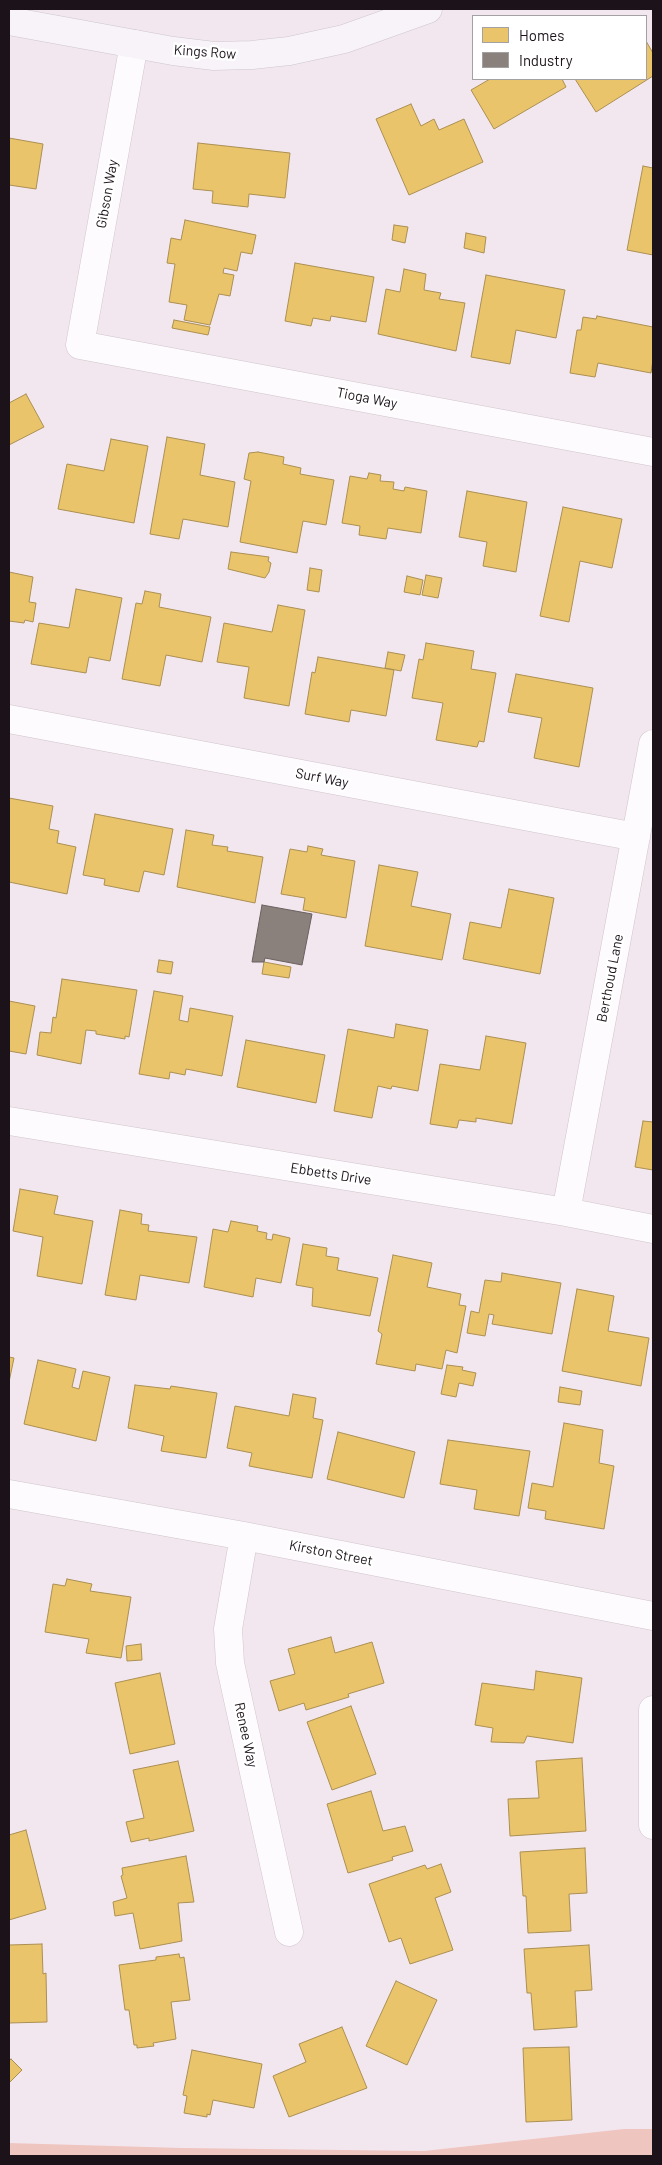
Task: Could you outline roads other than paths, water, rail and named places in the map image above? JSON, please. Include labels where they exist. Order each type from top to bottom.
[{"type":"main road","name":"Kings Row","points":[[9,21],[134,44],[214,56],[280,52],[344,39],[428,9]]},
{"type":"street","name":"Gibson Way","points":[[80,345],[134,44]]},
{"type":"street","name":"Tioga Way","points":[[80,345],[653,452]]},
{"type":"street","name":"Surf Way","points":[[9,719],[636,837]]},
{"type":"street","name":"Berthoud Lane","points":[[566,1212],[653,744]]},
{"type":"street","name":"Ebbetts Drive","points":[[9,1121],[566,1212],[653,1229]]},
{"type":"street","name":"Kirston Street","points":[[9,1494],[244,1536],[653,1616]]},
{"type":"street","name":"Renee Way","points":[[244,1536],[228,1629],[230,1663],[289,1932]]},
{"type":"street","points":[[653,1710],[653,1825]]}]
